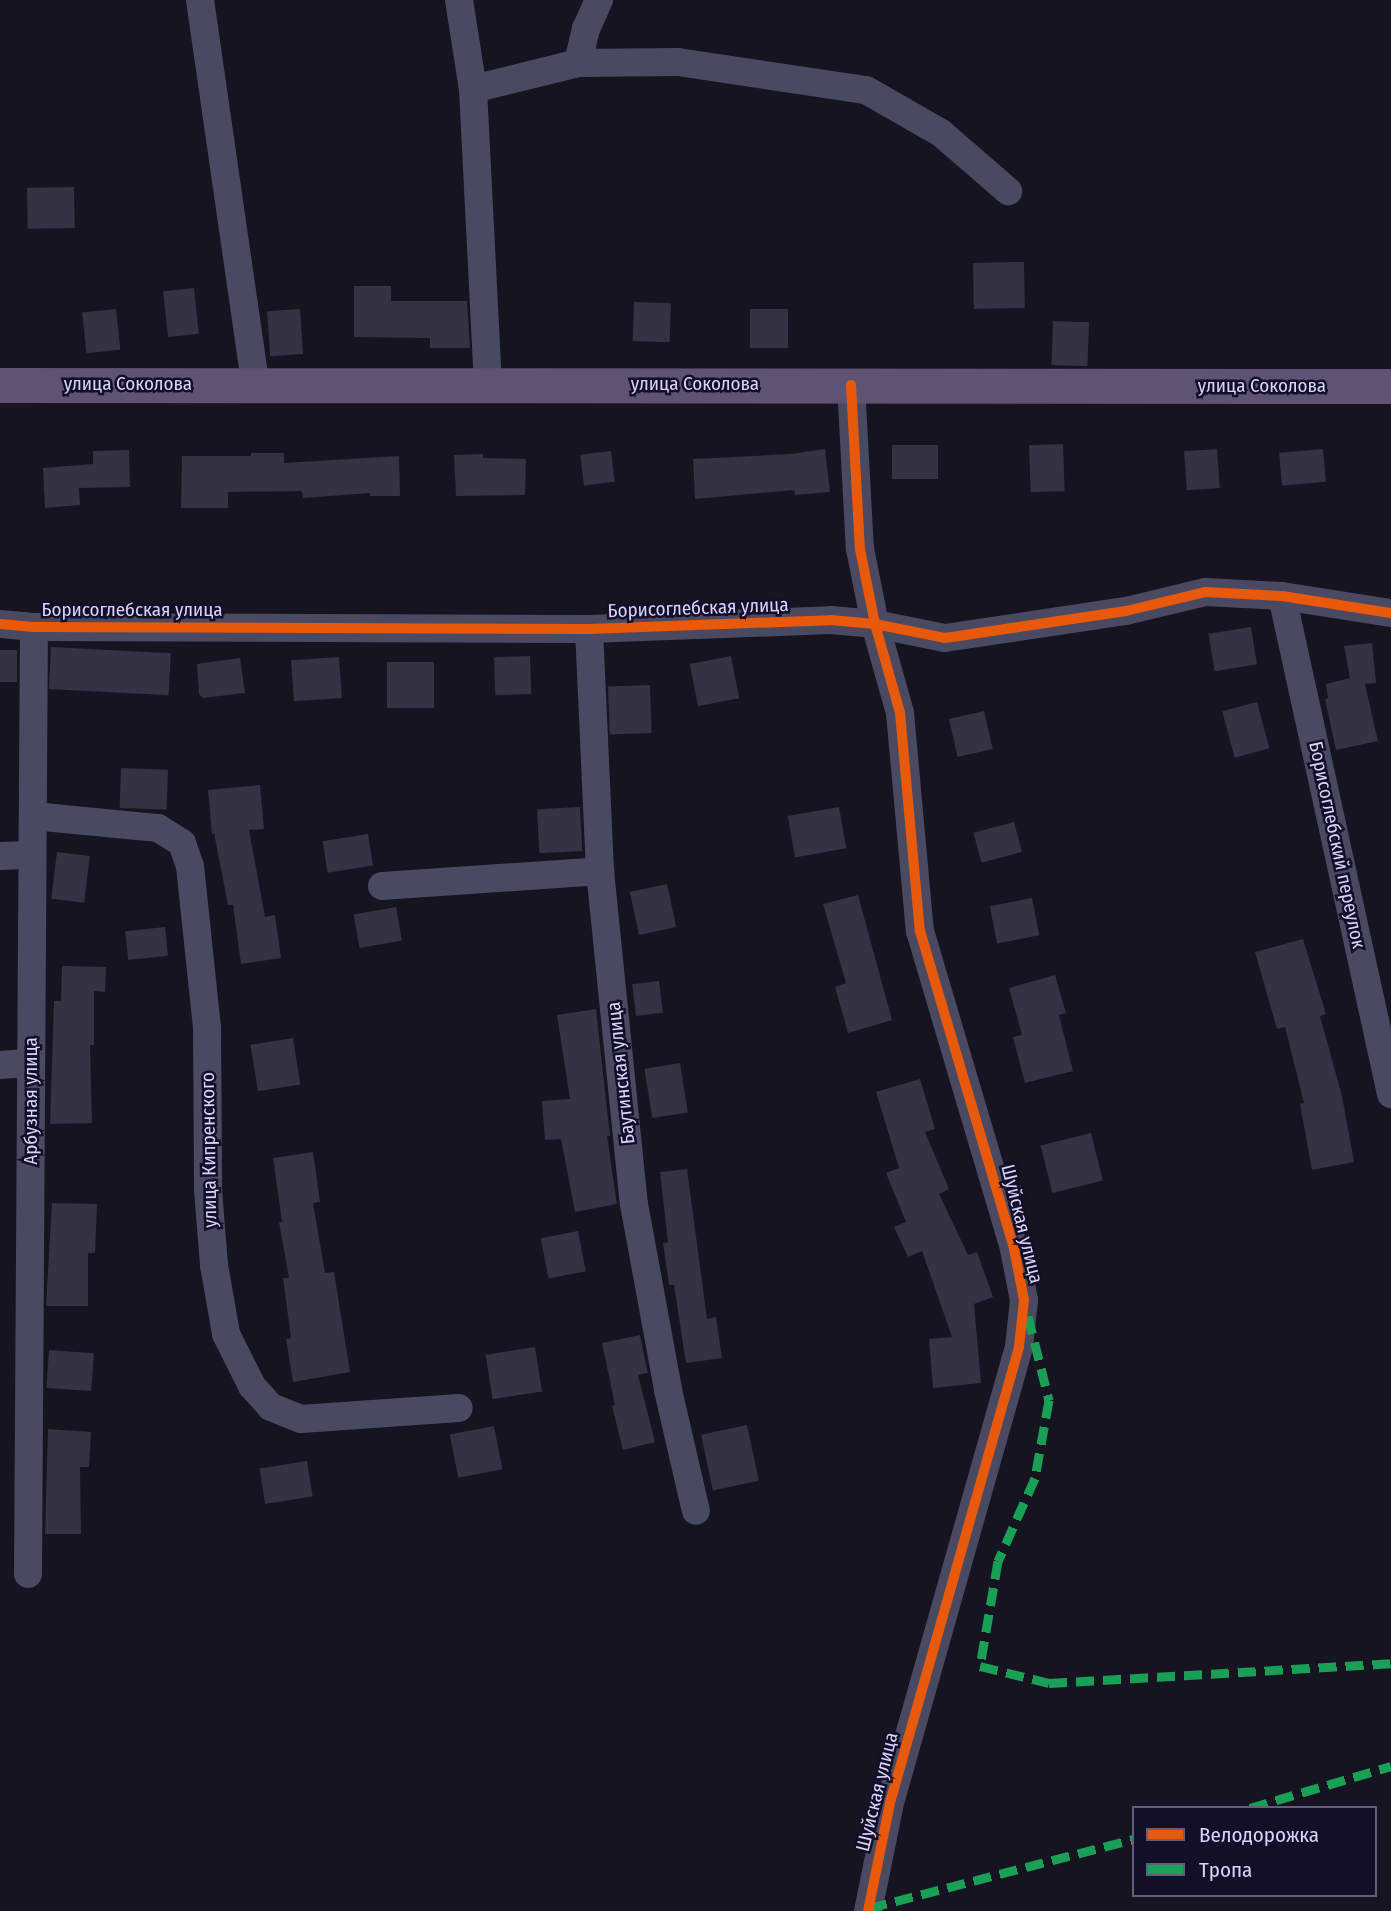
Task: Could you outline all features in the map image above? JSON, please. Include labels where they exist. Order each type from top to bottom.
[{"type":"main road","name":"улица Соколова","points":[[1,378],[255,383],[1391,386]]},
{"type":"street","points":[[200,0],[255,383]]},
{"type":"street","points":[[458,0],[473,89],[488,384]]},
{"type":"street","points":[[579,63],[586,29],[599,0]]},
{"type":"street","points":[[473,89],[579,63],[678,62],[866,90],[941,133],[1008,191]]},
{"type":"street","name":"Шуйская улица","points":[[851,385],[860,549],[875,624],[900,713],[920,931],[1014,1249],[1024,1300],[1019,1347],[861,1910]]},
{"type":"street","name":"Борисоглебская улица","points":[[0,624],[34,627],[589,629],[831,620],[875,624],[945,638],[1126,611],[1205,592],[1282,596],[1391,613]]},
{"type":"street","name":"Борисоглебский переулок","points":[[1282,596],[1391,1094]]},
{"type":"street","name":"Арбузная улица","points":[[28,1574],[34,627]]},
{"type":"street","name":"Баутинская улица","points":[[589,629],[600,870],[634,1204],[665,1377],[696,1511]]},
{"type":"street","name":"улица Кипренского","points":[[33,816],[158,828],[181,843],[190,866],[207,1029],[208,1190],[214,1265],[226,1334],[252,1387],[271,1407],[301,1419],[459,1408]]},
{"type":"street","points":[[0,856],[33,855]]},
{"type":"street","points":[[382,887],[600,870]]},
{"type":"street","points":[[0,1065],[31,1063]]},
{"type":"building","points":[[74,187],[75,228],[28,229],[27,188]]},
{"type":"building","points":[[1024,262],[1025,308],[974,309],[973,263]]},
{"type":"building","points":[[354,286],[391,286],[391,301],[467,301],[470,348],[430,348],[430,338],[354,337]]},
{"type":"building","points":[[194,288],[199,334],[168,337],[163,291]]},
{"type":"building","points":[[634,302],[671,303],[670,342],[633,341]]},
{"type":"building","points":[[116,309],[120,350],[86,353],[82,313]]},
{"type":"building","points":[[300,309],[303,354],[270,356],[267,311]]},
{"type":"building","points":[[750,309],[788,309],[788,348],[750,348]]},
{"type":"building","points":[[1053,321],[1089,322],[1087,366],[1051,365]]},
{"type":"building","points":[[1063,444],[1065,491],[1031,492],[1029,445]]},
{"type":"building","points":[[892,445],[938,445],[938,479],[892,479]]},
{"type":"building","points":[[825,449],[830,492],[795,495],[794,490],[695,499],[693,459],[791,454]]},
{"type":"building","points":[[1217,449],[1220,488],[1187,490],[1184,451]]},
{"type":"building","points":[[1323,449],[1326,482],[1282,486],[1279,453]]},
{"type":"building","points":[[129,450],[130,487],[79,488],[80,505],[45,508],[43,468],[93,464],[93,451]]},
{"type":"building","points":[[611,451],[615,482],[584,486],[580,455]]},
{"type":"building","points":[[251,453],[284,453],[284,463],[399,456],[400,496],[370,496],[370,493],[303,498],[302,491],[228,492],[228,508],[181,508],[182,456],[251,456]]},
{"type":"building","points":[[483,454],[483,458],[526,459],[525,495],[456,496],[454,455]]},
{"type":"building","points":[[1251,627],[1257,665],[1214,671],[1209,634]]},
{"type":"building","points":[[1372,643],[1376,683],[1365,684],[1378,741],[1336,750],[1325,699],[1328,698],[1326,684],[1350,678],[1344,646]]},
{"type":"building","points":[[51,647],[171,653],[169,695],[49,689]]},
{"type":"building","points":[[0,650],[17,650],[17,682],[0,682]]},
{"type":"building","points":[[530,656],[531,694],[495,695],[494,657]]},
{"type":"building","points":[[731,656],[739,698],[698,706],[690,664]]},
{"type":"building","points":[[339,657],[342,698],[294,701],[291,660]]},
{"type":"building","points":[[240,658],[245,693],[203,698],[199,694],[197,664]]},
{"type":"building","points":[[387,662],[434,662],[434,708],[387,708]]},
{"type":"building","points":[[650,685],[652,733],[610,734],[608,686]]},
{"type":"building","points":[[1257,702],[1269,748],[1235,758],[1222,711]]},
{"type":"building","points":[[984,711],[993,749],[958,757],[949,719]]},
{"type":"building","points":[[121,768],[168,770],[167,810],[120,808]]},
{"type":"building","points":[[260,785],[264,829],[249,830],[265,917],[275,915],[281,958],[241,964],[233,905],[228,905],[214,833],[212,834],[208,790]]},
{"type":"building","points":[[580,807],[582,851],[539,853],[537,809]]},
{"type":"building","points":[[839,807],[846,848],[795,857],[788,816]]},
{"type":"building","points":[[1014,822],[1022,852],[981,863],[973,833]]},
{"type":"building","points":[[368,834],[373,866],[328,873],[323,841]]},
{"type":"building","points":[[57,852],[90,856],[84,903],[51,899]]},
{"type":"building","points":[[667,884],[676,927],[639,935],[630,892]]},
{"type":"building","points":[[858,895],[892,1020],[848,1033],[835,987],[846,983],[823,904]]},
{"type":"building","points":[[1032,898],[1039,935],[997,944],[990,906]]},
{"type":"building","points":[[396,907],[402,940],[360,948],[354,914]]},
{"type":"building","points":[[165,927],[168,956],[128,960],[125,931]]},
{"type":"building","points":[[1303,939],[1326,1014],[1320,1016],[1342,1096],[1354,1162],[1312,1170],[1300,1104],[1304,1103],[1285,1027],[1277,1029],[1255,952]]},
{"type":"building","points":[[62,966],[106,967],[105,992],[94,991],[94,1045],[90,1045],[92,1123],[50,1124],[54,1001],[61,1001]]},
{"type":"building","points":[[1055,975],[1066,1013],[1059,1015],[1073,1071],[1025,1083],[1013,1037],[1022,1035],[1009,988]]},
{"type":"building","points":[[659,981],[663,1013],[636,1016],[632,984]]},
{"type":"building","points":[[596,1009],[610,1136],[607,1136],[617,1204],[575,1212],[561,1139],[545,1140],[542,1101],[570,1099],[557,1015]]},
{"type":"building","points":[[293,1038],[300,1084],[258,1091],[251,1045]]},
{"type":"building","points":[[680,1063],[688,1112],[652,1118],[644,1069]]},
{"type":"building","points":[[920,1079],[935,1129],[925,1132],[949,1189],[939,1194],[968,1255],[977,1252],[993,1297],[974,1304],[981,1383],[933,1388],[929,1339],[952,1337],[922,1251],[908,1257],[894,1227],[906,1222],[886,1173],[899,1168],[876,1092]]},
{"type":"building","points":[[1091,1133],[1103,1181],[1052,1193],[1041,1146]]},
{"type":"building","points":[[313,1152],[320,1202],[313,1203],[325,1273],[334,1272],[350,1372],[293,1382],[286,1339],[291,1338],[283,1278],[289,1278],[279,1222],[282,1222],[273,1158]]},
{"type":"building","points":[[687,1169],[707,1319],[716,1317],[722,1358],[686,1363],[674,1285],[669,1285],[663,1243],[668,1242],[660,1172]]},
{"type":"building","points":[[52,1203],[97,1204],[95,1253],[88,1253],[88,1306],[46,1306]]},
{"type":"building","points":[[578,1231],[586,1271],[549,1278],[541,1238]]},
{"type":"building","points":[[640,1335],[648,1373],[638,1375],[655,1442],[623,1450],[612,1406],[615,1405],[602,1343]]},
{"type":"building","points":[[535,1347],[542,1391],[493,1399],[486,1355]]},
{"type":"building","points":[[49,1350],[94,1353],[91,1391],[46,1388]]},
{"type":"building","points":[[747,1425],[759,1481],[713,1491],[701,1435]]},
{"type":"building","points":[[494,1426],[502,1469],[458,1478],[450,1435]]},
{"type":"building","points":[[48,1429],[91,1432],[89,1467],[80,1467],[81,1534],[45,1534]]},
{"type":"building","points":[[307,1461],[313,1497],[265,1504],[260,1469]]},
{"type":"marked path","points":[[1028,1316],[1049,1400],[1035,1478],[998,1561],[980,1666],[1049,1683],[1391,1663]]},
{"type":"marked path","points":[[1257,1806],[1391,1766]]},
{"type":"marked path","points":[[869,1908],[1132,1840]]},
{"type":"cycle path","points":[[851,385],[860,549],[875,624],[900,713],[920,931],[1014,1249],[1024,1300],[1019,1347],[891,1798],[868,1911]]},
{"type":"cycle path","points":[[0,624],[34,627],[589,629],[831,620],[875,624],[945,638],[1126,611],[1205,592],[1282,596],[1391,613]]}]
